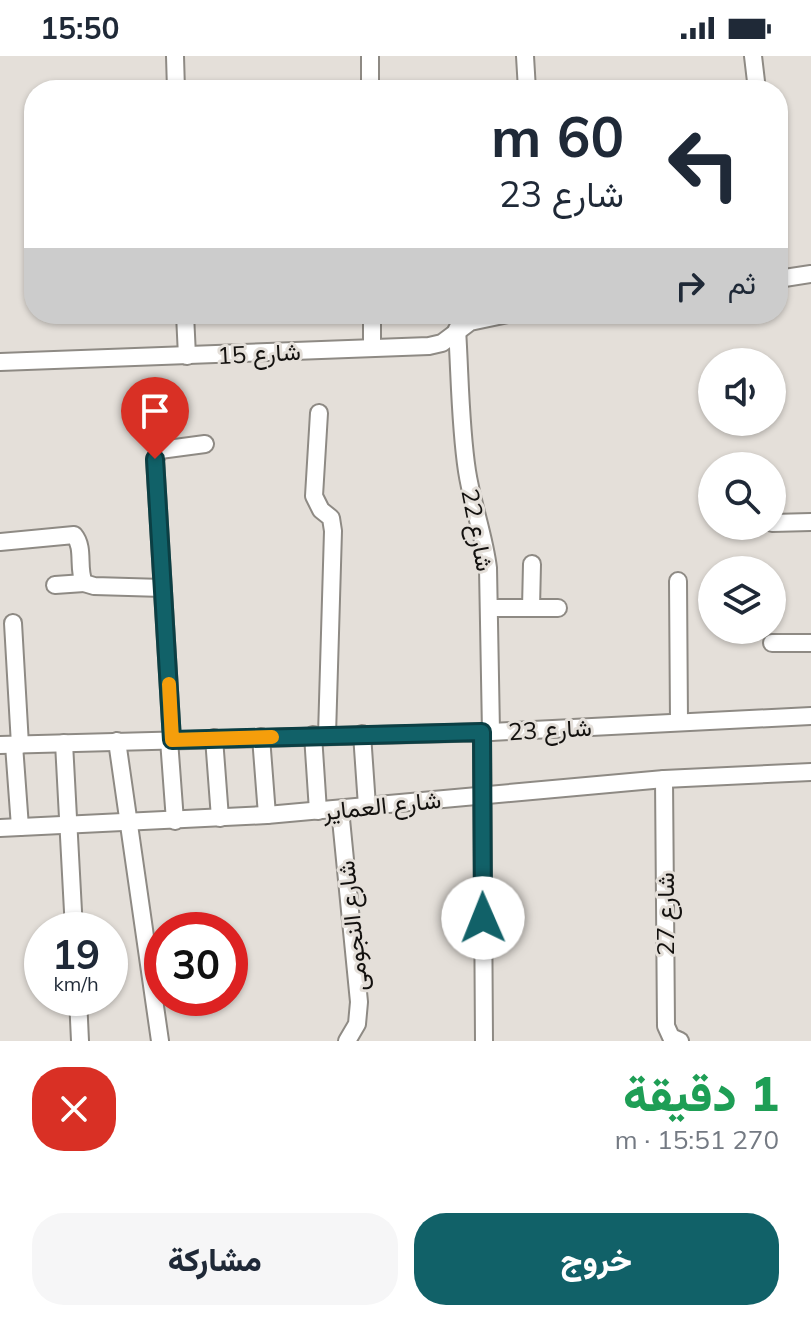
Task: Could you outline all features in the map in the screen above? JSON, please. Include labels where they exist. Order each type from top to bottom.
[{"type":"street","points":[[175,56],[176,80]]},
{"type":"street","points":[[370,56],[370,80]]},
{"type":"street","points":[[525,56],[526,80]]},
{"type":"street","points":[[753,56],[756,80]]},
{"type":"street","points":[[788,277],[811,274]]},
{"type":"street","points":[[185,324],[187,356]]},
{"type":"street","points":[[372,324],[372,348]]},
{"type":"street","name":"شارع 15","points":[[0,362],[436,345],[467,324]]},
{"type":"street","name":"شارع 22","points":[[457,329],[464,451],[467,476],[485,544],[489,608],[482,794],[484,1041]]},
{"type":"street","points":[[318,811],[333,531],[331,518],[321,510],[314,496],[319,413]]},
{"type":"street","points":[[175,821],[156,454],[165,449],[205,444]]},
{"type":"street","points":[[786,523],[811,522]]},
{"type":"street","points":[[0,542],[74,535],[79,542],[80,574],[84,583]]},
{"type":"street","points":[[531,608],[532,564]]},
{"type":"street","points":[[678,581],[679,722]]},
{"type":"street","points":[[55,585],[84,583],[163,588]]},
{"type":"street","points":[[489,608],[558,608]]},
{"type":"street","points":[[13,623],[11,745],[20,827]]},
{"type":"street","points":[[786,643],[811,643]]},
{"type":"street","name":"شارع 23","points":[[11,745],[486,732],[811,716]]},
{"type":"street","points":[[362,734],[367,806]]},
{"type":"street","points":[[261,737],[267,815]]},
{"type":"street","points":[[214,738],[220,818]]},
{"type":"street","points":[[117,741],[160,1041]]},
{"type":"street","points":[[64,743],[73,912]]},
{"type":"street","name":"شارع العماير","points":[[0,828],[267,815],[664,779],[811,772]]},
{"type":"street","name":"شارع 27","points":[[664,779],[666,1026],[671,1037],[680,1041]]},
{"type":"street","name":"شارع النجومى","points":[[340,809],[359,1002],[357,1024],[347,1041]]},
{"type":"street","points":[[79,1016],[80,1041]]},
{"type":"slow traffic","points":[[169,684],[172,740],[272,737]]},
{"type":"route","points":[[155,459],[172,740],[482,732],[483,918]]}]
